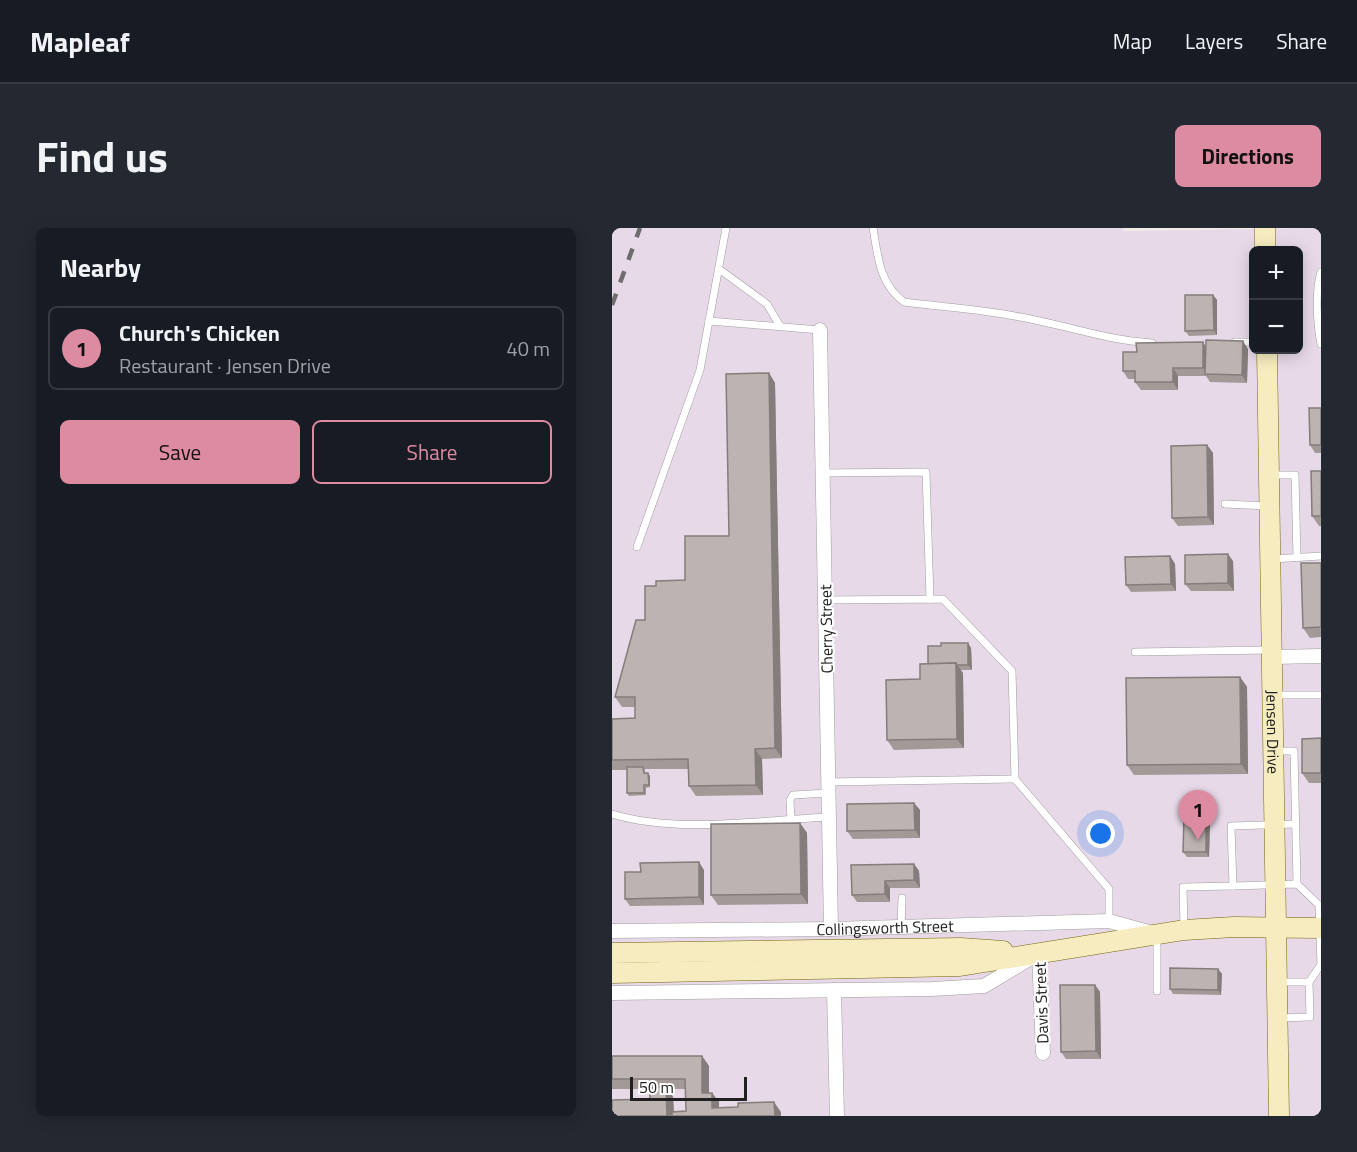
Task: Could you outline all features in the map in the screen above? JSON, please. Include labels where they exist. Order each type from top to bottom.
[{"type":"main road","points":[[1265,228],[1265,246]]},
{"type":"main road","name":"Jensen Drive","points":[[1267,354],[1279,1116]]},
{"type":"main road","name":"Collingsworth Street","points":[[612,953],[960,966],[1184,930],[1234,927],[1320,928]]},
{"type":"main road","name":"Collingsworth Street","points":[[612,973],[821,960]]},
{"type":"street","name":"Cherry Street","points":[[820,330],[831,929]]},
{"type":"street","points":[[1272,653],[1321,656]]},
{"type":"street","name":"Collingsworth Street","points":[[612,931],[831,929],[1109,921],[1157,934]]},
{"type":"street","name":"Collingsworth Street","points":[[612,993],[932,989],[984,986],[1039,953]]},
{"type":"street","name":"Davis Street","points":[[1039,953],[1043,1053]]},
{"type":"street","points":[[834,990],[837,1116]]},
{"type":"lane","points":[[637,546],[700,370],[726,228]]},
{"type":"lane","points":[[873,228],[880,267],[893,294],[904,302],[1020,317],[1116,339],[1160,344]]},
{"type":"lane","points":[[719,269],[767,304],[780,327]]},
{"type":"lane","points":[[1321,272],[1319,282],[1321,344]]},
{"type":"lane","points":[[710,321],[820,330]]},
{"type":"lane","points":[[1224,343],[1249,342]]},
{"type":"lane","points":[[823,473],[926,472],[930,599]]},
{"type":"lane","points":[[1269,475],[1295,476],[1297,558]]},
{"type":"lane","points":[[1226,504],[1269,506]]},
{"type":"lane","points":[[1270,559],[1321,556]]},
{"type":"lane","points":[[825,600],[943,599],[1012,671],[1015,779],[1109,890],[1109,921]]},
{"type":"lane","points":[[1135,652],[1272,653]]},
{"type":"lane","points":[[1272,695],[1321,695]]},
{"type":"lane","points":[[1273,751],[1294,750],[1297,884]]},
{"type":"lane","points":[[791,819],[790,800],[793,795],[828,788],[1015,779]]},
{"type":"lane","points":[[1274,793],[1295,783]]},
{"type":"lane","points":[[1274,793],[1295,802]]},
{"type":"lane","points":[[612,814],[624,818],[689,825],[829,817]]},
{"type":"lane","points":[[1233,886],[1231,826],[1295,824]]},
{"type":"lane","points":[[1275,852],[1296,852]]},
{"type":"lane","points":[[1184,930],[1183,887],[1297,884],[1320,905],[1321,966],[1309,982],[1310,1017],[1278,1018]]},
{"type":"lane","points":[[901,927],[902,898]]},
{"type":"lane","points":[[1157,934],[1157,992]]},
{"type":"lane","points":[[1277,982],[1309,982]]},
{"type":"shaded area","points":[[612,228],[1123,228],[1124,231],[1321,228],[1321,1116],[612,1116]]},
{"type":"building","points":[[1185,295],[1213,295],[1214,330],[1185,331]]},
{"type":"building","points":[[1206,340],[1243,341],[1242,375],[1205,374]]},
{"type":"building","points":[[1203,342],[1203,368],[1173,368],[1173,382],[1135,382],[1135,371],[1123,371],[1123,352],[1137,352],[1136,343]]},
{"type":"building","points":[[769,373],[775,748],[755,749],[756,785],[689,786],[688,759],[612,760],[612,719],[635,718],[635,697],[615,697],[636,620],[645,620],[645,586],[656,586],[656,581],[685,580],[685,536],[729,536],[726,374]]},
{"type":"building","points":[[1309,408],[1321,408],[1321,445],[1310,445]]},
{"type":"building","points":[[1207,445],[1208,517],[1172,518],[1171,446]]},
{"type":"building","points":[[1311,471],[1321,471],[1321,516],[1312,516]]},
{"type":"building","points":[[1228,554],[1228,583],[1185,584],[1185,555]]},
{"type":"building","points":[[1170,556],[1171,584],[1126,585],[1125,557]]},
{"type":"building","points":[[1301,563],[1321,563],[1321,627],[1303,628]]},
{"type":"building","points":[[941,643],[968,643],[968,665],[928,664],[928,646],[941,646]]},
{"type":"building","points":[[956,663],[957,739],[887,740],[886,680],[920,679],[920,664]]},
{"type":"building","points":[[1240,677],[1241,764],[1127,765],[1126,678]]},
{"type":"building","points":[[1321,738],[1321,773],[1302,773],[1302,739]]},
{"type":"building","points":[[627,767],[643,767],[644,773],[648,773],[649,785],[644,785],[644,793],[627,793]]},
{"type":"building","points":[[914,803],[915,830],[847,831],[847,804]]},
{"type":"building","points":[[1184,817],[1206,817],[1206,852],[1183,852]]},
{"type":"building","points":[[800,823],[801,894],[711,895],[711,824]]},
{"type":"building","points":[[699,862],[699,897],[625,899],[625,872],[641,872],[640,863]]},
{"type":"building","points":[[914,864],[914,880],[885,881],[885,894],[852,895],[851,865]]},
{"type":"building","points":[[1170,968],[1218,969],[1218,990],[1170,989]]},
{"type":"building","points":[[1060,985],[1095,985],[1096,1051],[1061,1052]]},
{"type":"building","points":[[612,1056],[702,1056],[702,1093],[712,1093],[712,1108],[738,1107],[738,1103],[774,1102],[775,1116],[672,1116],[672,1112],[686,1111],[685,1079],[612,1079]]},
{"type":"building","points":[[666,1087],[667,1116],[612,1116],[612,1100],[650,1099],[650,1088]]},
{"type":"railway","points":[[612,305],[640,228]]},
{"type":"place","name":"Church's Chicken","points":[[1198,840]]}]
